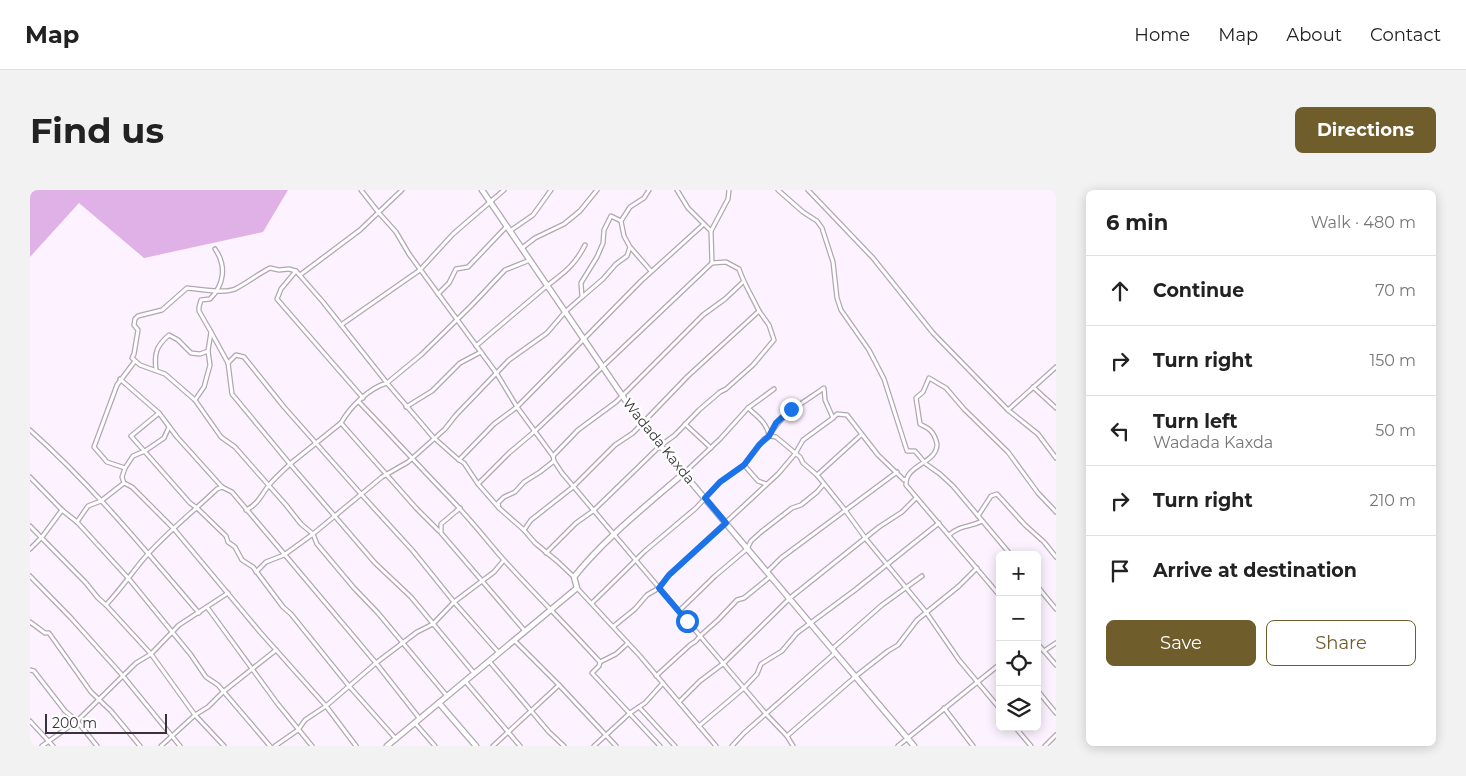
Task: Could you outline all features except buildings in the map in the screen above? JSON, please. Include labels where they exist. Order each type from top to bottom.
[{"type":"street","points":[[360,190],[396,232],[420,270],[481,352],[573,487],[766,714],[787,736],[793,746]]},
{"type":"street","points":[[300,275],[360,230],[379,214],[402,190]]},
{"type":"street","name":"Wadada Kaxda","points":[[482,190],[641,423],[914,746]]},
{"type":"street","points":[[341,326],[420,270],[453,234],[504,190]]},
{"type":"street","points":[[510,231],[532,215],[551,190]]},
{"type":"street","points":[[522,248],[535,238],[564,224],[580,211],[597,190]]},
{"type":"street","points":[[649,190],[644,198],[630,207],[621,221],[624,236],[630,247],[651,272]]},
{"type":"street","points":[[677,190],[688,208],[711,231]]},
{"type":"street","points":[[712,264],[711,231],[728,199],[729,190]]},
{"type":"street","points":[[778,190],[822,228],[834,262],[837,298],[842,310],[869,350],[884,379],[907,451],[914,451],[926,464],[954,486],[1008,551]]},
{"type":"street","points":[[808,190],[872,258],[933,333],[1008,410],[1038,434],[1056,458]]},
{"type":"street","points":[[582,297],[581,283],[597,257],[603,243],[604,230],[611,216],[621,221]]},
{"type":"street","points":[[459,460],[494,424],[517,407],[651,272],[704,224]]},
{"type":"street","points":[[438,294],[449,283],[456,269],[468,267],[507,226]]},
{"type":"street","points":[[476,346],[547,285],[569,270],[579,258],[585,246]]},
{"type":"street","points":[[256,572],[266,562],[284,555],[313,534],[386,474],[412,458],[435,438],[509,360],[547,333],[565,312],[627,256],[630,247]]},
{"type":"street","points":[[215,249],[220,256],[223,267],[221,284],[210,299],[201,300],[199,307],[228,363],[232,394],[346,530],[375,563],[411,597],[474,673]]},
{"type":"street","points":[[246,510],[253,507],[263,495],[268,485],[290,464],[341,423],[345,415],[376,386],[387,383],[421,355],[505,270],[530,260]]},
{"type":"street","points":[[478,484],[712,264],[726,262],[739,269],[743,282],[769,325],[774,340],[753,365],[699,410],[546,552]]},
{"type":"street","points":[[447,697],[317,544],[313,534],[301,524],[236,447],[221,437],[195,400],[172,378],[132,358],[138,330],[134,325],[135,319],[138,316],[162,310],[187,288],[216,291],[234,289],[270,268],[296,271],[406,407],[435,438],[464,463],[478,484],[499,508],[574,577],[578,588],[680,701],[716,746]]},
{"type":"street","points":[[296,271],[281,289],[277,298],[363,398]]},
{"type":"street","points":[[553,456],[578,430],[622,395],[703,315],[725,299],[743,282]]},
{"type":"street","points":[[524,530],[532,520],[573,487],[615,445],[633,432],[688,376],[759,311]]},
{"type":"street","points":[[195,400],[204,387],[210,366],[208,351],[211,332]]},
{"type":"street","points":[[156,370],[154,356],[161,341],[169,334],[191,353],[200,354],[208,351]]},
{"type":"street","points":[[406,407],[432,391],[460,363],[481,352]]},
{"type":"street","points":[[228,363],[236,355],[244,357],[284,407],[413,551],[454,602],[499,653]]},
{"type":"street","points":[[125,468],[107,462],[94,447],[108,406],[120,379],[135,361]]},
{"type":"street","points":[[1008,410],[1056,367]]},
{"type":"street","points":[[996,591],[906,485],[906,479],[912,471],[931,458],[937,449],[937,440],[930,429],[920,424],[916,398],[923,392],[929,378],[946,388],[964,409],[1008,452],[1038,493],[1056,512]]},
{"type":"street","points":[[120,379],[159,413],[222,487],[232,492],[376,663],[420,719]]},
{"type":"street","points":[[1034,387],[1056,408]]},
{"type":"street","points":[[592,603],[696,508],[720,482],[744,465],[759,445],[769,436],[776,423],[791,409],[824,388],[825,400],[833,418]]},
{"type":"street","points":[[574,577],[614,535],[711,448],[748,408],[774,389]]},
{"type":"street","points":[[359,402],[460,508],[505,560],[600,662]]},
{"type":"street","points":[[748,408],[760,418],[768,430],[769,436]]},
{"type":"street","points":[[159,413],[131,436],[190,503],[226,536],[228,542],[235,547],[242,560],[253,567],[349,686],[396,739]]},
{"type":"street","points":[[614,626],[635,609],[646,595],[659,588],[669,575],[746,506],[795,454],[802,440],[837,414],[847,415],[878,455],[904,480],[906,479]]},
{"type":"street","points":[[341,423],[440,532],[525,631]]},
{"type":"street","points":[[685,424],[711,448]]},
{"type":"street","points":[[169,427],[164,438],[145,451],[133,456],[125,468],[122,477],[124,483],[132,487],[174,529],[326,706],[356,746]]},
{"type":"street","points":[[30,430],[49,446],[101,501],[199,613]]},
{"type":"street","points":[[817,475],[861,435]]},
{"type":"street","points":[[769,436],[776,437],[817,475],[823,485],[846,510],[866,539],[926,612],[977,683],[996,704]]},
{"type":"street","points":[[499,508],[498,503],[504,497],[515,492],[524,482],[554,461]]},
{"type":"street","points":[[744,465],[758,481],[766,484]]},
{"type":"street","points":[[767,572],[781,558],[815,535],[897,472]]},
{"type":"street","points":[[30,477],[76,522],[129,580],[173,632],[206,677],[223,692],[270,746]]},
{"type":"street","points":[[76,522],[88,506],[101,501],[124,483]]},
{"type":"street","points":[[679,611],[747,548],[751,540],[760,532],[792,508],[801,505],[823,485]]},
{"type":"street","points":[[106,605],[129,580],[148,555],[174,529],[222,487]]},
{"type":"street","points":[[978,516],[991,496],[997,494],[1056,557]]},
{"type":"street","points":[[680,701],[700,681],[724,663],[790,598],[879,527],[902,512],[916,498]]},
{"type":"street","points":[[440,532],[441,524],[460,508]]},
{"type":"street","points":[[30,549],[42,537],[62,510]]},
{"type":"street","points":[[949,535],[959,527],[982,521]]},
{"type":"street","points":[[699,726],[744,688],[757,674],[761,664],[782,651],[793,636],[811,624],[939,523]]},
{"type":"street","points":[[30,526],[86,583],[151,654],[195,715],[224,746]]},
{"type":"street","points":[[275,746],[298,730],[305,720],[326,706],[376,663],[425,626],[433,624],[454,602],[482,581],[505,560]]},
{"type":"street","points":[[787,736],[856,676],[888,650],[898,645],[917,620],[959,586],[977,568]]},
{"type":"street","points":[[30,576],[123,676],[180,746]]},
{"type":"street","points":[[656,676],[696,641],[737,600],[744,598],[771,576]]},
{"type":"street","points":[[732,746],[905,587],[922,576]]},
{"type":"street","points":[[390,745],[578,588]]},
{"type":"street","points":[[1041,591],[1056,609]]},
{"type":"street","points":[[42,746],[77,721],[136,663],[151,654],[186,620],[228,593]]},
{"type":"street","points":[[207,606],[252,669],[312,746]]},
{"type":"street","points":[[30,622],[49,634],[91,692],[100,698],[140,746]]},
{"type":"street","points":[[514,640],[560,685],[616,746]]},
{"type":"street","points":[[1044,651],[1056,643]]},
{"type":"street","points":[[627,644],[616,654],[600,662],[599,666],[592,673],[660,746]]},
{"type":"street","points":[[1041,647],[1056,666]]},
{"type":"street","points":[[161,746],[195,715],[208,707],[223,692],[276,650]]},
{"type":"street","points":[[489,661],[531,711],[564,746]]},
{"type":"street","points":[[898,746],[996,667]]},
{"type":"street","points":[[30,670],[34,672],[97,746]]},
{"type":"street","points":[[466,681],[520,746]]},
{"type":"street","points":[[594,746],[630,713],[644,703],[663,683]]},
{"type":"street","points":[[493,746],[560,685]]},
{"type":"street","points":[[1041,695],[1056,713]]},
{"type":"street","points":[[439,703],[476,746]]},
{"type":"street","points":[[639,707],[675,746]]},
{"type":"street","points":[[944,708],[974,746]]},
{"type":"street","points":[[30,722],[53,746]]},
{"type":"street","points":[[415,723],[436,746]]},
{"type":"street","points":[[1018,731],[1031,746]]},
{"type":"street","points":[[1045,746],[1056,735]]},
{"type":"shaded area","points":[[30,190],[288,190],[263,232],[144,258],[79,203],[30,257]]},
{"type":"route","points":[[687,621],[659,588],[669,575],[726,523],[705,498],[720,482],[744,465],[764,439],[769,436],[776,423],[791,409]]}]
